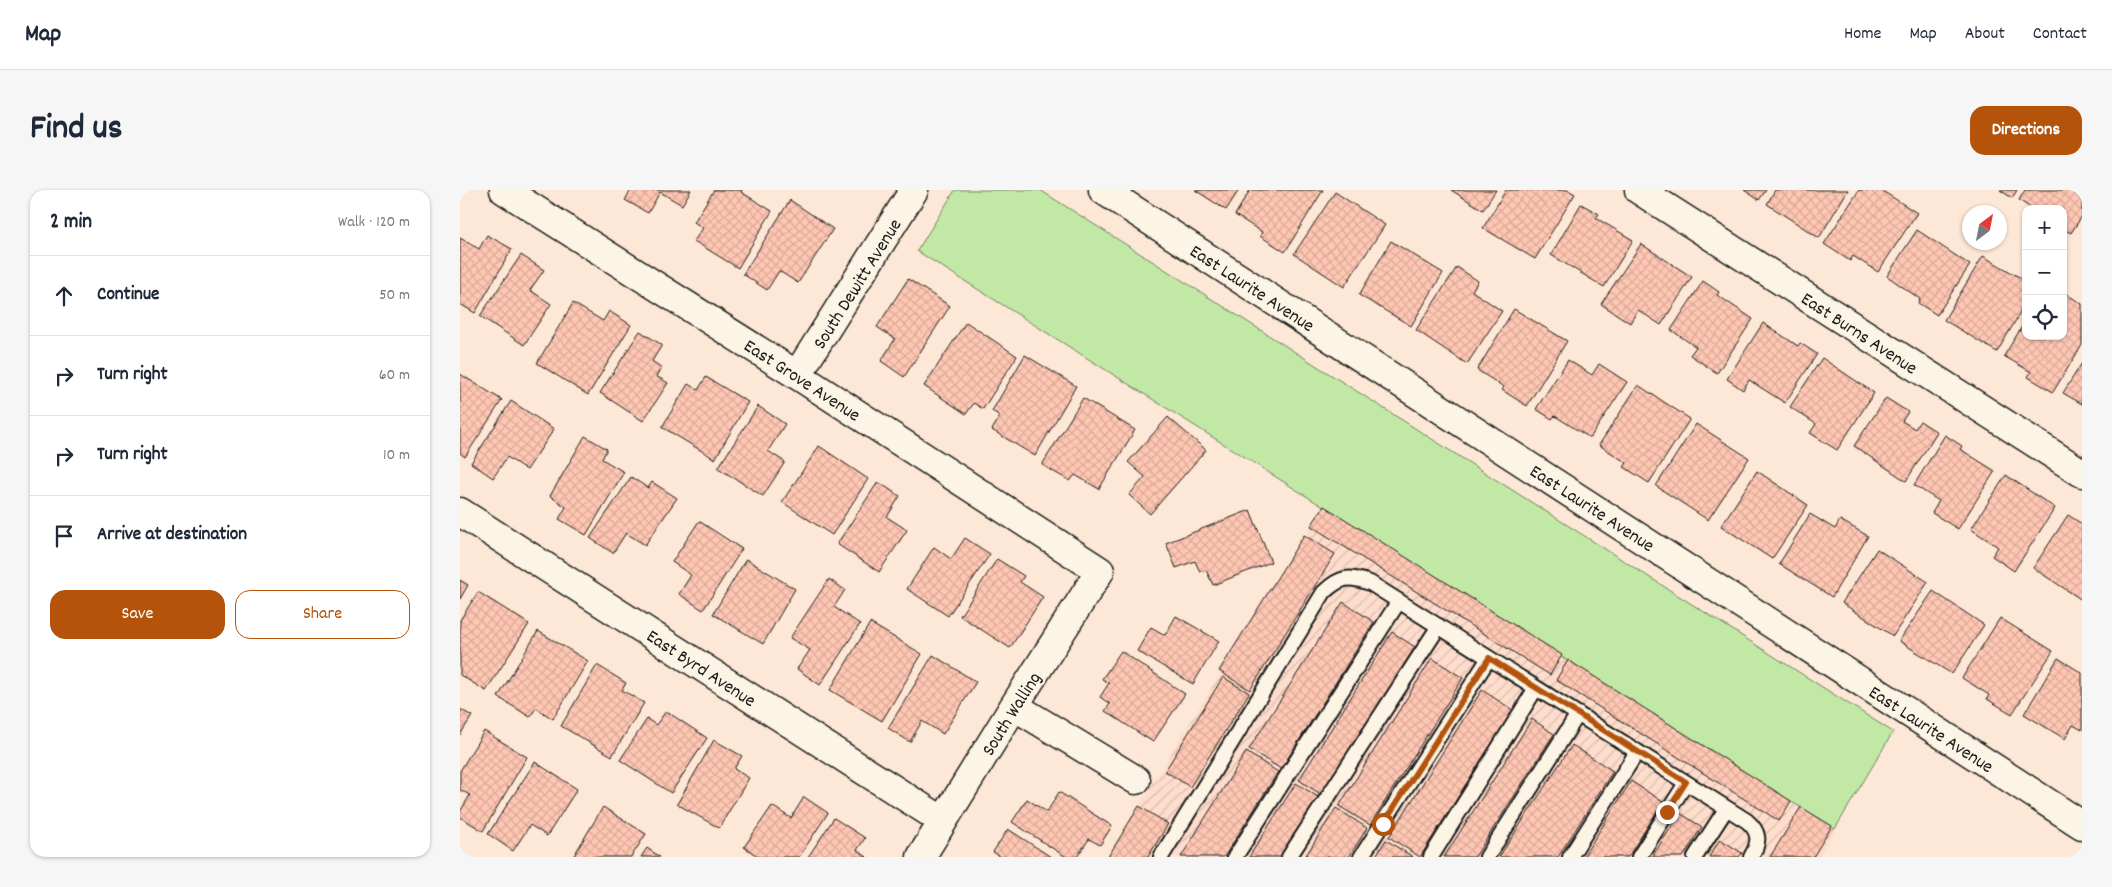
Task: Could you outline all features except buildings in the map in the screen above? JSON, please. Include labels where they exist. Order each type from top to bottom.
[{"type":"street","name":"East Grove Avenue","points":[[504,190],[797,375],[1100,571]]},
{"type":"street","name":"South Dewitt Avenue","points":[[797,375],[914,190]]},
{"type":"street","name":"East Burns Avenue","points":[[1639,190],[2082,473]]},
{"type":"street","name":"East Laurite Avenue","points":[[1111,192],[2082,825]]},
{"type":"street","name":"East Byrd Avenue","points":[[460,512],[943,821]]},
{"type":"street","name":"South Walling","points":[[921,857],[1100,571]]},
{"type":"street","points":[[1014,706],[1136,780]]},
{"type":"lane","points":[[1161,857],[1324,592],[1333,583],[1352,577],[1370,583],[1399,601],[1686,782],[1755,828],[1757,837],[1756,850],[1751,857]]},
{"type":"lane","points":[[1235,857],[1399,601]]},
{"type":"lane","points":[[1289,857],[1439,626]]},
{"type":"lane","points":[[1361,857],[1489,658]]},
{"type":"lane","points":[[1431,857],[1536,688]]},
{"type":"lane","points":[[1487,857],[1578,714]]},
{"type":"lane","points":[[1570,857],[1637,752]]},
{"type":"lane","points":[[1639,857],[1686,782]]},
{"type":"lane","points":[[1695,857],[1726,809]]},
{"type":"shaded area","points":[[1323,508],[1835,829],[1818,857],[1107,857]]},
{"type":"green space","points":[[955,190],[1040,190],[1893,732],[1835,829],[917,251]]},
{"type":"route","points":[[1383,824],[1489,658],[1686,782],[1667,812]]}]
